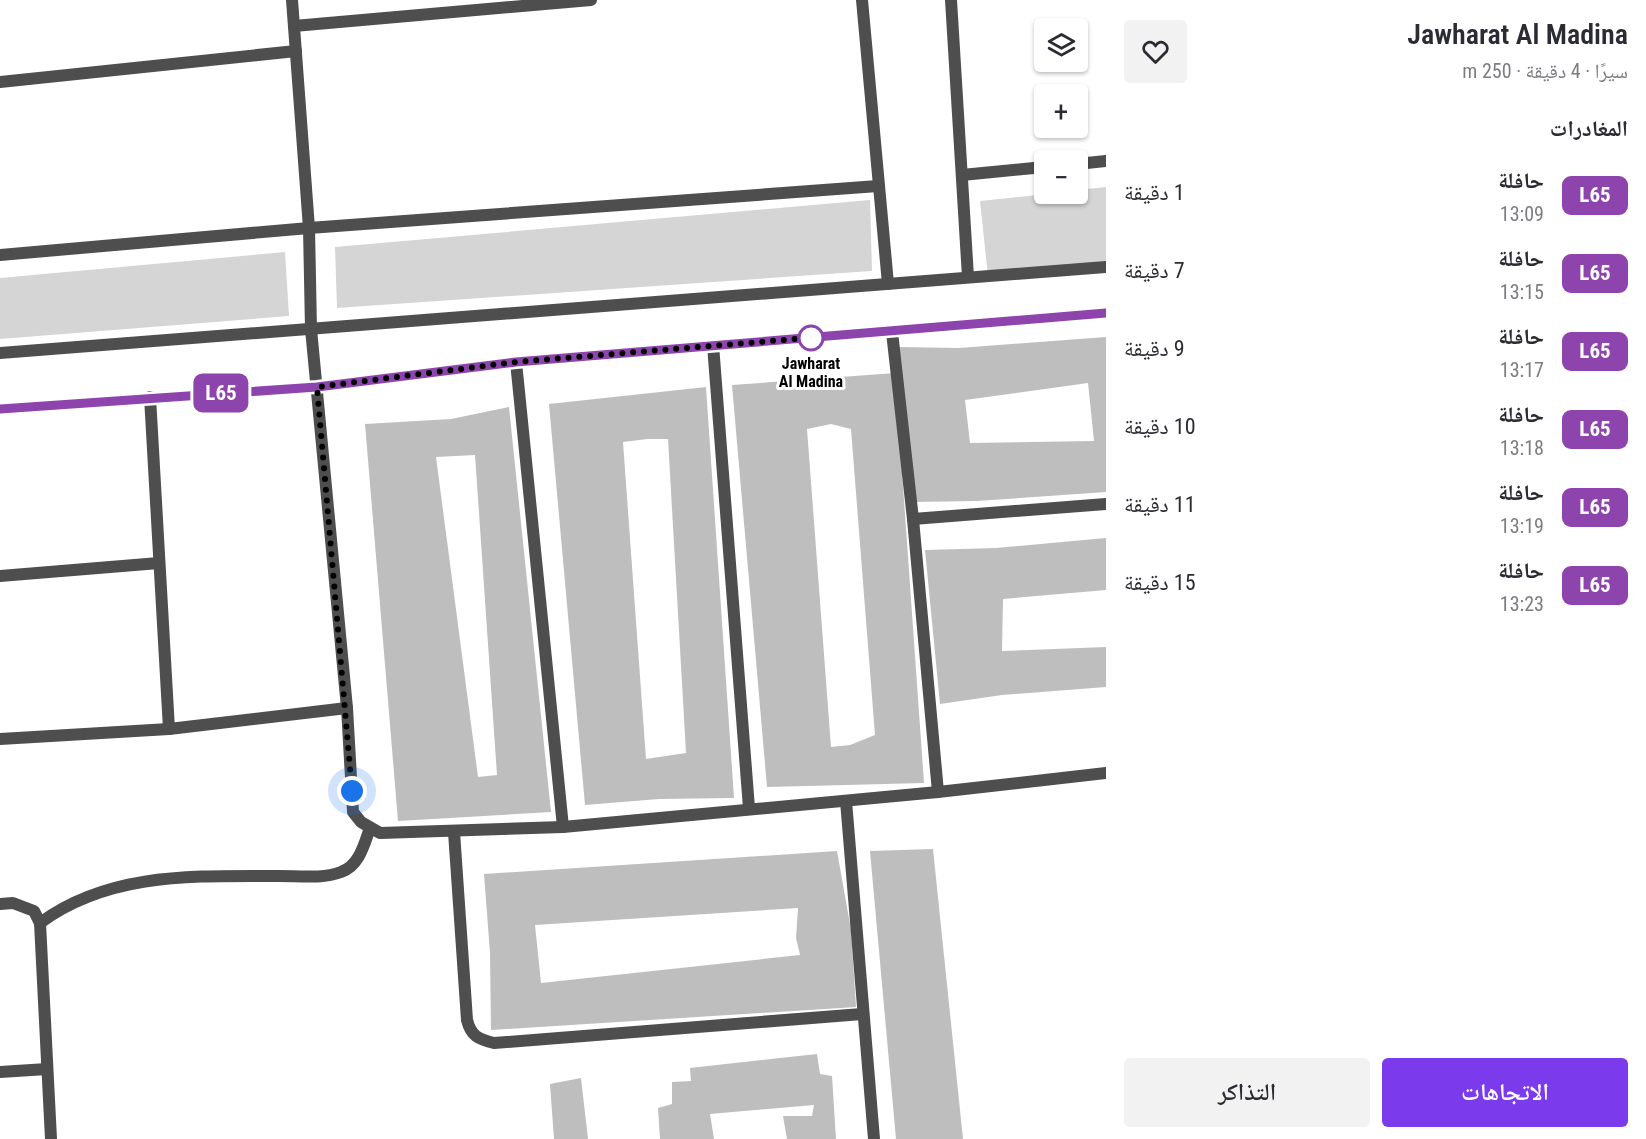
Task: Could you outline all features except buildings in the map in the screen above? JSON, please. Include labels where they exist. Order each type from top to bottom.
[{"type":"street","points":[[292,0],[309,228],[311,329],[347,708],[353,812],[370,828],[380,833],[563,827],[938,792],[1106,773]]},
{"type":"street","points":[[294,26],[591,0]]},
{"type":"street","points":[[862,0],[888,284]]},
{"type":"street","points":[[951,0],[968,277]]},
{"type":"street","points":[[0,82],[296,51]]},
{"type":"street","points":[[1088,163],[1106,161]]},
{"type":"street","points":[[962,175],[1034,168]]},
{"type":"street","points":[[0,255],[309,228],[878,186]]},
{"type":"street","points":[[0,353],[1106,267]]},
{"type":"street","points":[[0,409],[317,387],[516,362],[1106,313]]},
{"type":"street","points":[[892,332],[914,519],[938,792]]},
{"type":"street","points":[[713,345],[749,808]]},
{"type":"street","points":[[516,362],[563,827]]},
{"type":"street","points":[[150,397],[169,729]]},
{"type":"street","points":[[914,519],[1106,504]]},
{"type":"street","points":[[0,576],[159,563]]},
{"type":"street","points":[[0,739],[169,729],[347,708]]},
{"type":"street","points":[[846,801],[874,1139]]},
{"type":"street","points":[[40,923],[63,906],[112,887],[177,876],[317,876],[340,873],[354,865],[370,828]]},
{"type":"street","points":[[454,832],[467,1020],[470,1032],[479,1039],[494,1043],[862,1014]]},
{"type":"street","points":[[0,904],[13,903],[34,911],[40,923],[51,1139]]},
{"type":"street","points":[[0,1072],[48,1069]]},
{"type":"shaded area","points":[[1106,187],[1106,263],[988,276],[980,201],[1034,195],[1034,204],[1088,204],[1088,189]]},
{"type":"shaded area","points":[[870,200],[872,271],[337,308],[335,247]]},
{"type":"shaded area","points":[[285,252],[289,316],[0,339],[0,278]]},
{"type":"bus line","name":"L65","points":[[0,409],[317,387],[516,362],[1106,313]]},
{"type":"place","name":"Jawharat Al Madina","points":[[811,338]]},
{"type":"route","points":[[352,791],[347,708],[317,387],[516,362],[820,337],[811,338]]}]
